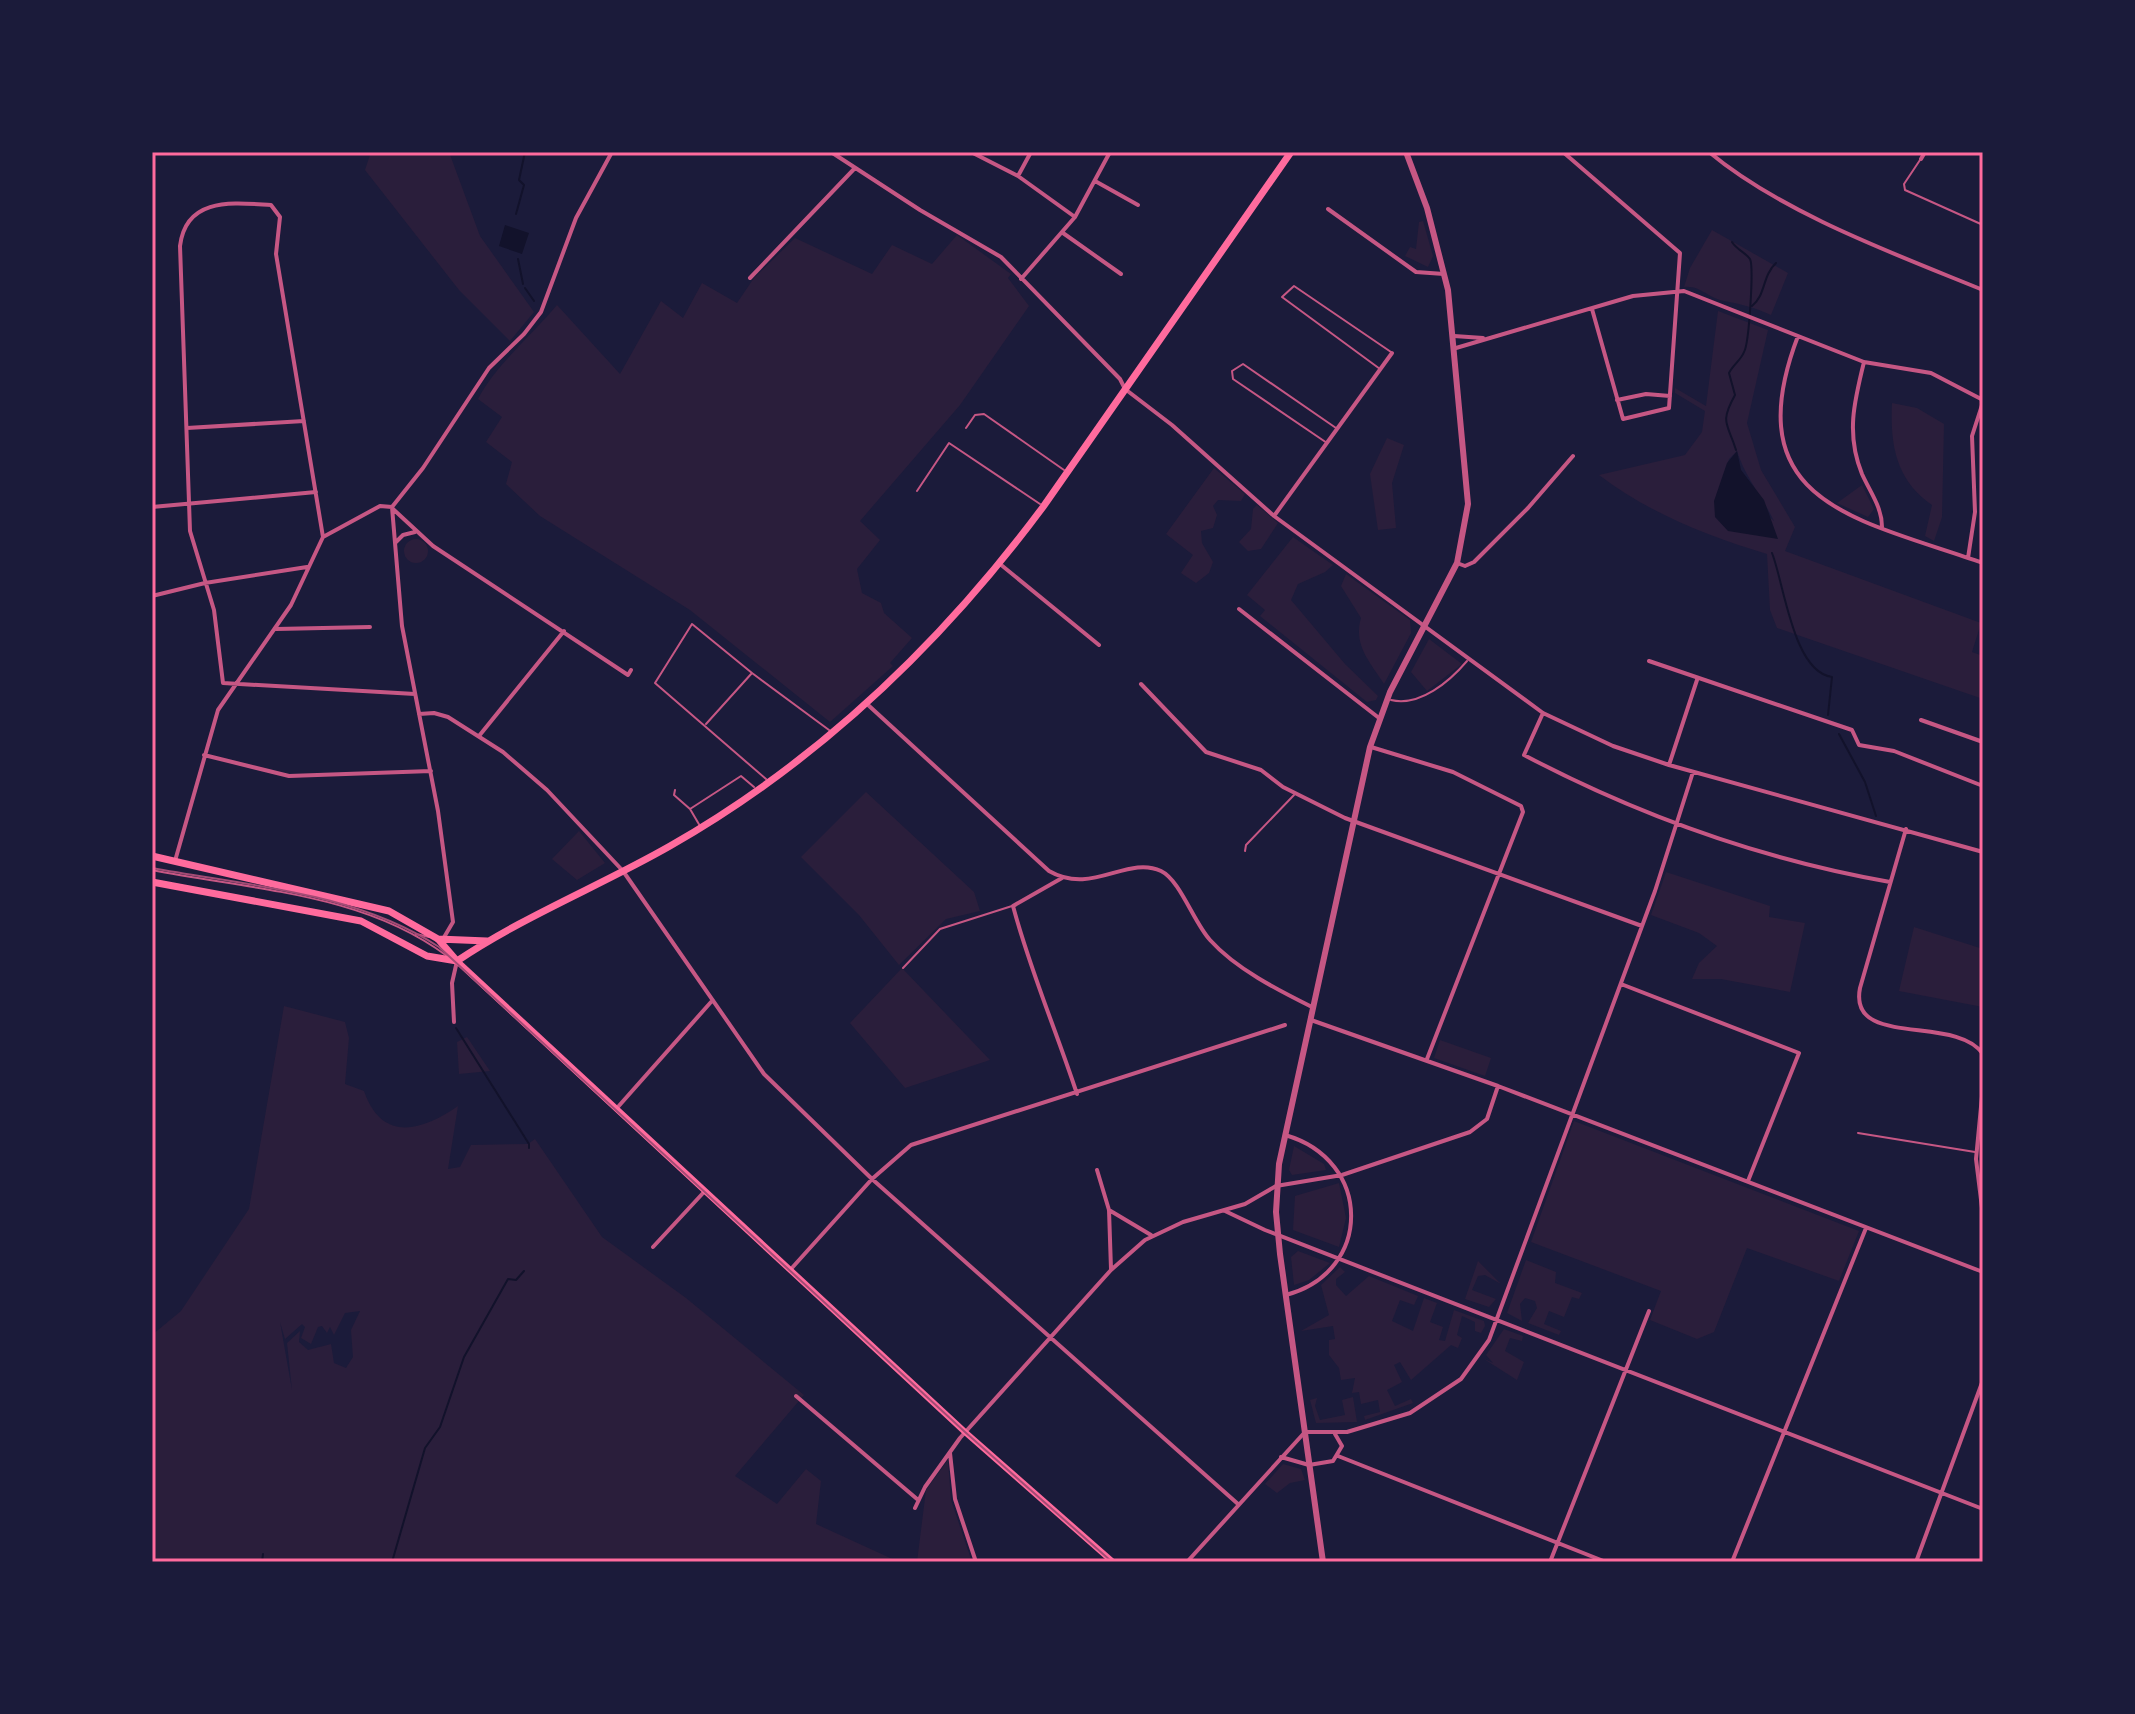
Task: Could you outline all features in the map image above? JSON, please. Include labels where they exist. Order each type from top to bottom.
[{"type":"main road","points":[[152,882],[361,921],[427,956],[457,961],[487,941],[701,828],[758,791],[833,733],[947,626],[1043,507],[1291,152]]},
{"type":"main road","points":[[152,856],[389,911],[440,939],[457,961],[704,1192],[965,1432],[1113,1562]]},
{"type":"main road","points":[[440,939],[487,941]]},
{"type":"street","points":[[440,939],[453,922],[431,771],[402,626],[392,507],[423,468],[489,368],[514,346],[541,312],[576,218],[612,152]]},
{"type":"street","points":[[831,152],[1001,257],[1120,379],[1125,389],[1172,425],[1274,516],[1543,713],[1613,746],[1669,765],[1983,852]]},
{"type":"street","points":[[971,152],[1018,176],[1075,217]]},
{"type":"street","points":[[1018,176],[1031,152]]},
{"type":"street","points":[[1021,279],[1075,217],[1110,152]]},
{"type":"street","points":[[1323,1562],[1278,1236],[1276,1186],[1370,747],[1387,698],[1457,563],[1468,504],[1456,348],[1444,274],[1427,208],[1406,152]]},
{"type":"street","points":[[1563,152],[1680,253],[1682,265],[1675,290],[1669,408],[1623,419],[1591,308]]},
{"type":"street","points":[[1709,152],[1739,174],[1812,215],[1881,249],[1983,290]]},
{"type":"street","points":[[1921,159],[1925,152]]},
{"type":"street","points":[[750,278],[855,168]]},
{"type":"street","points":[[1095,181],[1138,205]]},
{"type":"street","points":[[323,537],[276,254],[280,217],[271,205],[216,203],[200,211],[185,227],[180,246],[188,504],[194,552],[214,610],[223,683],[233,686],[415,694]]},
{"type":"street","points":[[1328,209],[1416,272],[1444,274]]},
{"type":"street","points":[[1063,233],[1121,274]]},
{"type":"street","points":[[1456,348],[1647,293],[1675,290],[1701,295],[1864,362],[1931,373],[1983,401],[1972,436],[1975,512],[1968,558]]},
{"type":"street","points":[[1798,335],[1781,392],[1778,415],[1783,447],[1811,489],[1851,516],[1983,563]]},
{"type":"street","points":[[1454,336],[1485,339]]},
{"type":"street","points":[[1274,516],[1392,353]]},
{"type":"street","points":[[1864,362],[1854,404],[1852,435],[1863,476],[1882,515],[1882,527]]},
{"type":"street","points":[[1617,400],[1646,394],[1670,396]]},
{"type":"street","points":[[187,428],[304,421]]},
{"type":"street","points":[[1457,563],[1465,566],[1474,562],[1528,508],[1573,456]]},
{"type":"street","points":[[152,507],[316,492]]},
{"type":"street","points":[[175,861],[218,710],[291,605],[323,537],[380,506],[392,507],[417,532],[628,675],[631,670]]},
{"type":"street","points":[[394,544],[403,535],[417,532]]},
{"type":"street","points":[[1000,564],[1099,645]]},
{"type":"street","points":[[152,596],[205,583],[307,567]]},
{"type":"street","points":[[1239,609],[1379,718]]},
{"type":"street","points":[[275,629],[370,627]]},
{"type":"street","points":[[479,736],[564,631]]},
{"type":"street","points":[[1649,661],[1697,680],[1852,730],[1859,745],[1894,751],[1983,786]]},
{"type":"street","points":[[1669,765],[1697,680]]},
{"type":"street","points":[[1141,684],[1201,749],[1261,770],[1295,794],[1352,821],[1642,926]]},
{"type":"street","points":[[867,704],[1049,871],[1079,882],[1141,868],[1162,872],[1174,884],[1197,924],[1225,955],[1312,1007]]},
{"type":"street","points":[[419,714],[434,713],[448,717],[479,736],[547,790],[623,871],[711,1002],[764,1074],[872,1179],[1238,1504]]},
{"type":"street","points":[[1543,713],[1524,755],[1587,788],[1676,826],[1779,859],[1890,882]]},
{"type":"street","points":[[1921,720],[1983,742]]},
{"type":"street","points":[[1370,747],[1453,772],[1521,806],[1523,812],[1427,1059]]},
{"type":"street","points":[[204,755],[289,776],[431,771]]},
{"type":"street","points":[[1187,1562],[1305,1432],[1334,1433],[1393,1421],[1437,1397],[1473,1363],[1489,1340],[1642,926],[1693,771]]},
{"type":"street","points":[[1906,829],[1860,988],[1860,1011],[1869,1020],[1885,1025],[1964,1037],[1983,1054]]},
{"type":"street","points":[[1062,878],[1013,906],[1040,994],[1050,1011],[1077,1094]]},
{"type":"street","points":[[454,1022],[452,983],[457,961]]},
{"type":"street","points":[[1621,984],[1799,1053],[1748,1181]]},
{"type":"street","points":[[616,1109],[711,1002]]},
{"type":"street","points":[[1310,1020],[1427,1059],[1983,1272]]},
{"type":"street","points":[[789,1270],[872,1179],[911,1145],[1285,1025]]},
{"type":"street","points":[[915,1508],[917,1499],[965,1432],[1111,1270],[1152,1235],[1183,1222],[1225,1211],[1276,1186],[1342,1175],[1480,1127],[1487,1119],[1498,1086]]},
{"type":"street","points":[[1983,1086],[1977,1152],[1983,1216]]},
{"type":"street","points":[[1285,1135],[1324,1154],[1342,1175],[1349,1196],[1351,1218],[1340,1257],[1315,1282],[1286,1295]]},
{"type":"street","points":[[1097,1170],[1109,1210],[1111,1270]]},
{"type":"street","points":[[653,1247],[704,1192]]},
{"type":"street","points":[[1109,1210],[1152,1235]]},
{"type":"street","points":[[1225,1211],[1278,1236],[1340,1257],[1983,1509]]},
{"type":"street","points":[[1732,1562],[1866,1228]]},
{"type":"street","points":[[1550,1562],[1649,1311]]},
{"type":"street","points":[[1916,1562],[1983,1380]]},
{"type":"street","points":[[796,1396],[917,1499]]},
{"type":"street","points":[[1281,1457],[1309,1465],[1326,1463],[1338,1456],[1342,1446],[1334,1433]]},
{"type":"street","points":[[950,1451],[955,1499],[976,1562]]},
{"type":"street","points":[[1338,1456],[1606,1562]]},
{"type":"lane","points":[[1921,159],[1904,184],[1905,190],[1983,225]]},
{"type":"lane","points":[[1380,369],[1284,302],[1282,297],[1288,288],[1294,286],[1392,353]]},
{"type":"lane","points":[[1327,443],[1233,379],[1232,371],[1243,364],[1337,429]]},
{"type":"lane","points":[[966,428],[975,415],[984,414],[1067,473]]},
{"type":"lane","points":[[917,491],[949,443],[1043,507]]},
{"type":"lane","points":[[769,782],[655,683],[692,624],[833,733]]},
{"type":"lane","points":[[1387,698],[1404,702],[1432,691],[1468,660]]},
{"type":"lane","points":[[705,725],[752,673]]},
{"type":"lane","points":[[690,809],[741,776],[758,791]]},
{"type":"lane","points":[[675,790],[674,795],[690,809],[701,828]]},
{"type":"lane","points":[[1245,851],[1246,845],[1295,794]]},
{"type":"lane","points":[[152,870],[354,909],[414,933],[440,939]]},
{"type":"lane","points":[[903,968],[940,929],[1013,906]]},
{"type":"lane","points":[[414,933],[457,961]]},
{"type":"lane","points":[[1858,1133],[1977,1152]]},
{"type":"shaded area","points":[[371,152],[449,152],[480,236],[534,312],[510,341],[459,290],[365,170]]},
{"type":"shaded area","points":[[1423,221],[1433,256],[1428,267],[1405,256],[1410,247],[1416,249],[1419,222]]},
{"type":"shaded area","points":[[505,225],[529,233],[522,254],[499,246]]},
{"type":"shaded area","points":[[1712,230],[1788,273],[1771,315],[1718,299],[1695,288],[1684,287],[1690,268]]},
{"type":"shaded area","points":[[957,235],[1011,274],[1008,278],[1029,306],[960,405],[860,521],[880,540],[857,569],[862,593],[881,603],[884,613],[912,638],[890,663],[893,666],[830,722],[690,610],[540,516],[506,484],[512,462],[486,442],[502,417],[478,399],[504,363],[557,305],[620,374],[661,301],[683,318],[702,283],[737,303],[754,278],[795,238],[872,274],[892,245],[932,264]]},
{"type":"shaded area","points":[[1718,311],[1768,330],[1747,423],[1761,470],[1795,527],[1785,551],[1981,623],[1972,652],[1983,656],[1983,699],[1777,628],[1770,610],[1767,554],[1679,522],[1638,501],[1599,475],[1685,455],[1702,432],[1705,411],[1675,393],[1675,388],[1706,406]],"holes":[[[1737,451],[1749,478],[1774,521],[1724,476],[1729,459]]]},
{"type":"shaded area","points":[[1892,403],[1917,408],[1944,424],[1942,517],[1934,541],[1925,536],[1932,505],[1910,484],[1894,447]]},
{"type":"shaded area","points":[[1387,438],[1404,445],[1392,483],[1396,528],[1378,530],[1370,474]]},
{"type":"shaded area","points":[[1737,451],[1741,470],[1764,500],[1778,539],[1728,531],[1715,517],[1714,501],[1727,463]]},
{"type":"shaded area","points":[[1214,468],[1245,494],[1241,501],[1218,500],[1213,506],[1217,515],[1213,528],[1201,531],[1202,543],[1213,562],[1209,573],[1196,583],[1181,573],[1193,555],[1166,534]]},
{"type":"shaded area","points":[[1862,485],[1874,509],[1868,517],[1837,503]]},
{"type":"shaded area","points":[[1257,505],[1278,523],[1261,549],[1248,551],[1239,542],[1251,529],[1253,509]]},
{"type":"shaded area","points":[[1293,537],[1333,565],[1298,584],[1291,600],[1345,664],[1378,696],[1376,700],[1367,702],[1260,616],[1265,610],[1247,595]]},
{"type":"shaded area","points":[[416,539],[424,543],[428,551],[424,559],[416,563],[408,559],[404,551],[408,543]]},
{"type":"shaded area","points":[[1346,574],[1410,620],[1411,633],[1384,684],[1361,645],[1361,618],[1341,586]]},
{"type":"shaded area","points":[[1429,639],[1462,664],[1427,691],[1411,672]]},
{"type":"shaded area","points":[[866,792],[974,892],[980,911],[946,919],[899,965],[859,915],[801,857]]},
{"type":"shaded area","points":[[579,831],[605,863],[577,880],[552,859]]},
{"type":"shaded area","points":[[1666,872],[1770,906],[1769,917],[1805,923],[1790,992],[1721,979],[1692,979],[1699,963],[1717,946],[1699,933],[1651,915]]},
{"type":"shaded area","points":[[1914,927],[1983,949],[1983,1007],[1899,991]]},
{"type":"shaded area","points":[[902,968],[990,1060],[905,1088],[850,1023]]},
{"type":"shaded area","points":[[284,1006],[345,1022],[349,1038],[345,1084],[364,1091],[381,1119],[392,1125],[417,1126],[431,1122],[458,1106],[448,1169],[460,1167],[471,1145],[528,1144],[535,1139],[602,1237],[686,1298],[804,1395],[735,1476],[777,1504],[806,1469],[821,1481],[816,1524],[899,1562],[152,1562],[152,1335],[181,1311],[249,1209]],"holes":[[[360,1311],[351,1330],[353,1357],[346,1368],[334,1363],[331,1344],[308,1350],[299,1342],[300,1331],[287,1343],[292,1390],[280,1322],[285,1339],[302,1324],[305,1327],[301,1338],[311,1344],[318,1327],[322,1326],[327,1333],[330,1327],[334,1335],[345,1313]]]},
{"type":"shaded area","points":[[467,1037],[490,1071],[459,1074],[457,1042]]},
{"type":"shaded area","points":[[1440,1040],[1491,1058],[1485,1076],[1434,1058]]},
{"type":"shaded area","points":[[1574,1121],[1859,1231],[1839,1281],[1747,1248],[1714,1332],[1697,1339],[1650,1320],[1661,1291],[1531,1242]]},
{"type":"shaded area","points":[[1294,1146],[1324,1164],[1326,1170],[1292,1175],[1289,1170]]},
{"type":"shaded area","points":[[1339,1183],[1346,1218],[1339,1247],[1293,1230],[1295,1196]]},
{"type":"shaded area","points":[[1298,1251],[1330,1263],[1309,1280],[1294,1285],[1291,1257]]},
{"type":"shaded area","points":[[1526,1260],[1556,1272],[1555,1283],[1582,1293],[1579,1299],[1572,1297],[1564,1317],[1549,1311],[1544,1324],[1561,1331],[1559,1335],[1528,1323],[1537,1308],[1535,1301],[1525,1298],[1520,1304],[1522,1321],[1507,1313]]},
{"type":"shaded area","points":[[1478,1261],[1501,1284],[1485,1275],[1478,1276],[1472,1290],[1496,1299],[1489,1307],[1465,1299]]},
{"type":"shaded area","points":[[1340,1267],[1345,1272],[1336,1279],[1336,1285],[1346,1296],[1369,1276],[1418,1296],[1414,1305],[1400,1300],[1392,1321],[1413,1331],[1424,1298],[1437,1303],[1430,1322],[1443,1327],[1439,1340],[1445,1341],[1454,1310],[1484,1321],[1485,1326],[1481,1333],[1475,1331],[1475,1322],[1462,1316],[1457,1335],[1462,1338],[1458,1348],[1451,1345],[1411,1380],[1400,1362],[1394,1365],[1402,1382],[1387,1390],[1395,1406],[1411,1399],[1413,1403],[1365,1420],[1364,1416],[1380,1412],[1378,1400],[1361,1404],[1359,1392],[1352,1393],[1355,1378],[1341,1380],[1339,1368],[1329,1355],[1329,1340],[1335,1339],[1333,1326],[1301,1331],[1329,1315],[1321,1285]]},
{"type":"shaded area","points":[[1504,1329],[1523,1336],[1522,1341],[1510,1338],[1505,1351],[1524,1362],[1517,1380],[1484,1359],[1493,1363],[1486,1355]]},
{"type":"shaded area","points":[[1353,1397],[1357,1422],[1316,1423],[1310,1400],[1317,1398],[1315,1406],[1320,1420],[1345,1415],[1342,1400]]},
{"type":"shaded area","points":[[948,1460],[951,1500],[972,1562],[917,1562],[926,1490]]},
{"type":"shaded area","points":[[1283,1464],[1301,1469],[1305,1480],[1290,1483],[1277,1493],[1265,1484]]},
{"type":"waterway","points":[[516,214],[524,185],[519,180],[525,152]]},
{"type":"waterway","points":[[1732,242],[1750,259],[1751,276],[1746,346],[1729,373],[1735,395],[1727,412],[1726,423],[1736,450]]},
{"type":"waterway","points":[[518,259],[523,284]]},
{"type":"waterway","points":[[1752,306],[1776,263]]},
{"type":"waterway","points":[[525,288],[534,301]]},
{"type":"waterway","points":[[1772,553],[1799,643],[1808,660],[1819,671],[1832,677],[1828,715]]},
{"type":"waterway","points":[[1839,734],[1865,782],[1876,816]]},
{"type":"waterway","points":[[456,1028],[529,1148]]},
{"type":"waterway","points":[[392,1562],[425,1448],[440,1427],[464,1357],[508,1279],[516,1280],[524,1271]]},
{"type":"waterway","points":[[262,1562],[263,1554]]},
{"type":"tram line","points":[[152,868],[263,886],[337,903],[407,929],[439,947],[965,1432],[1111,1561]]}]
